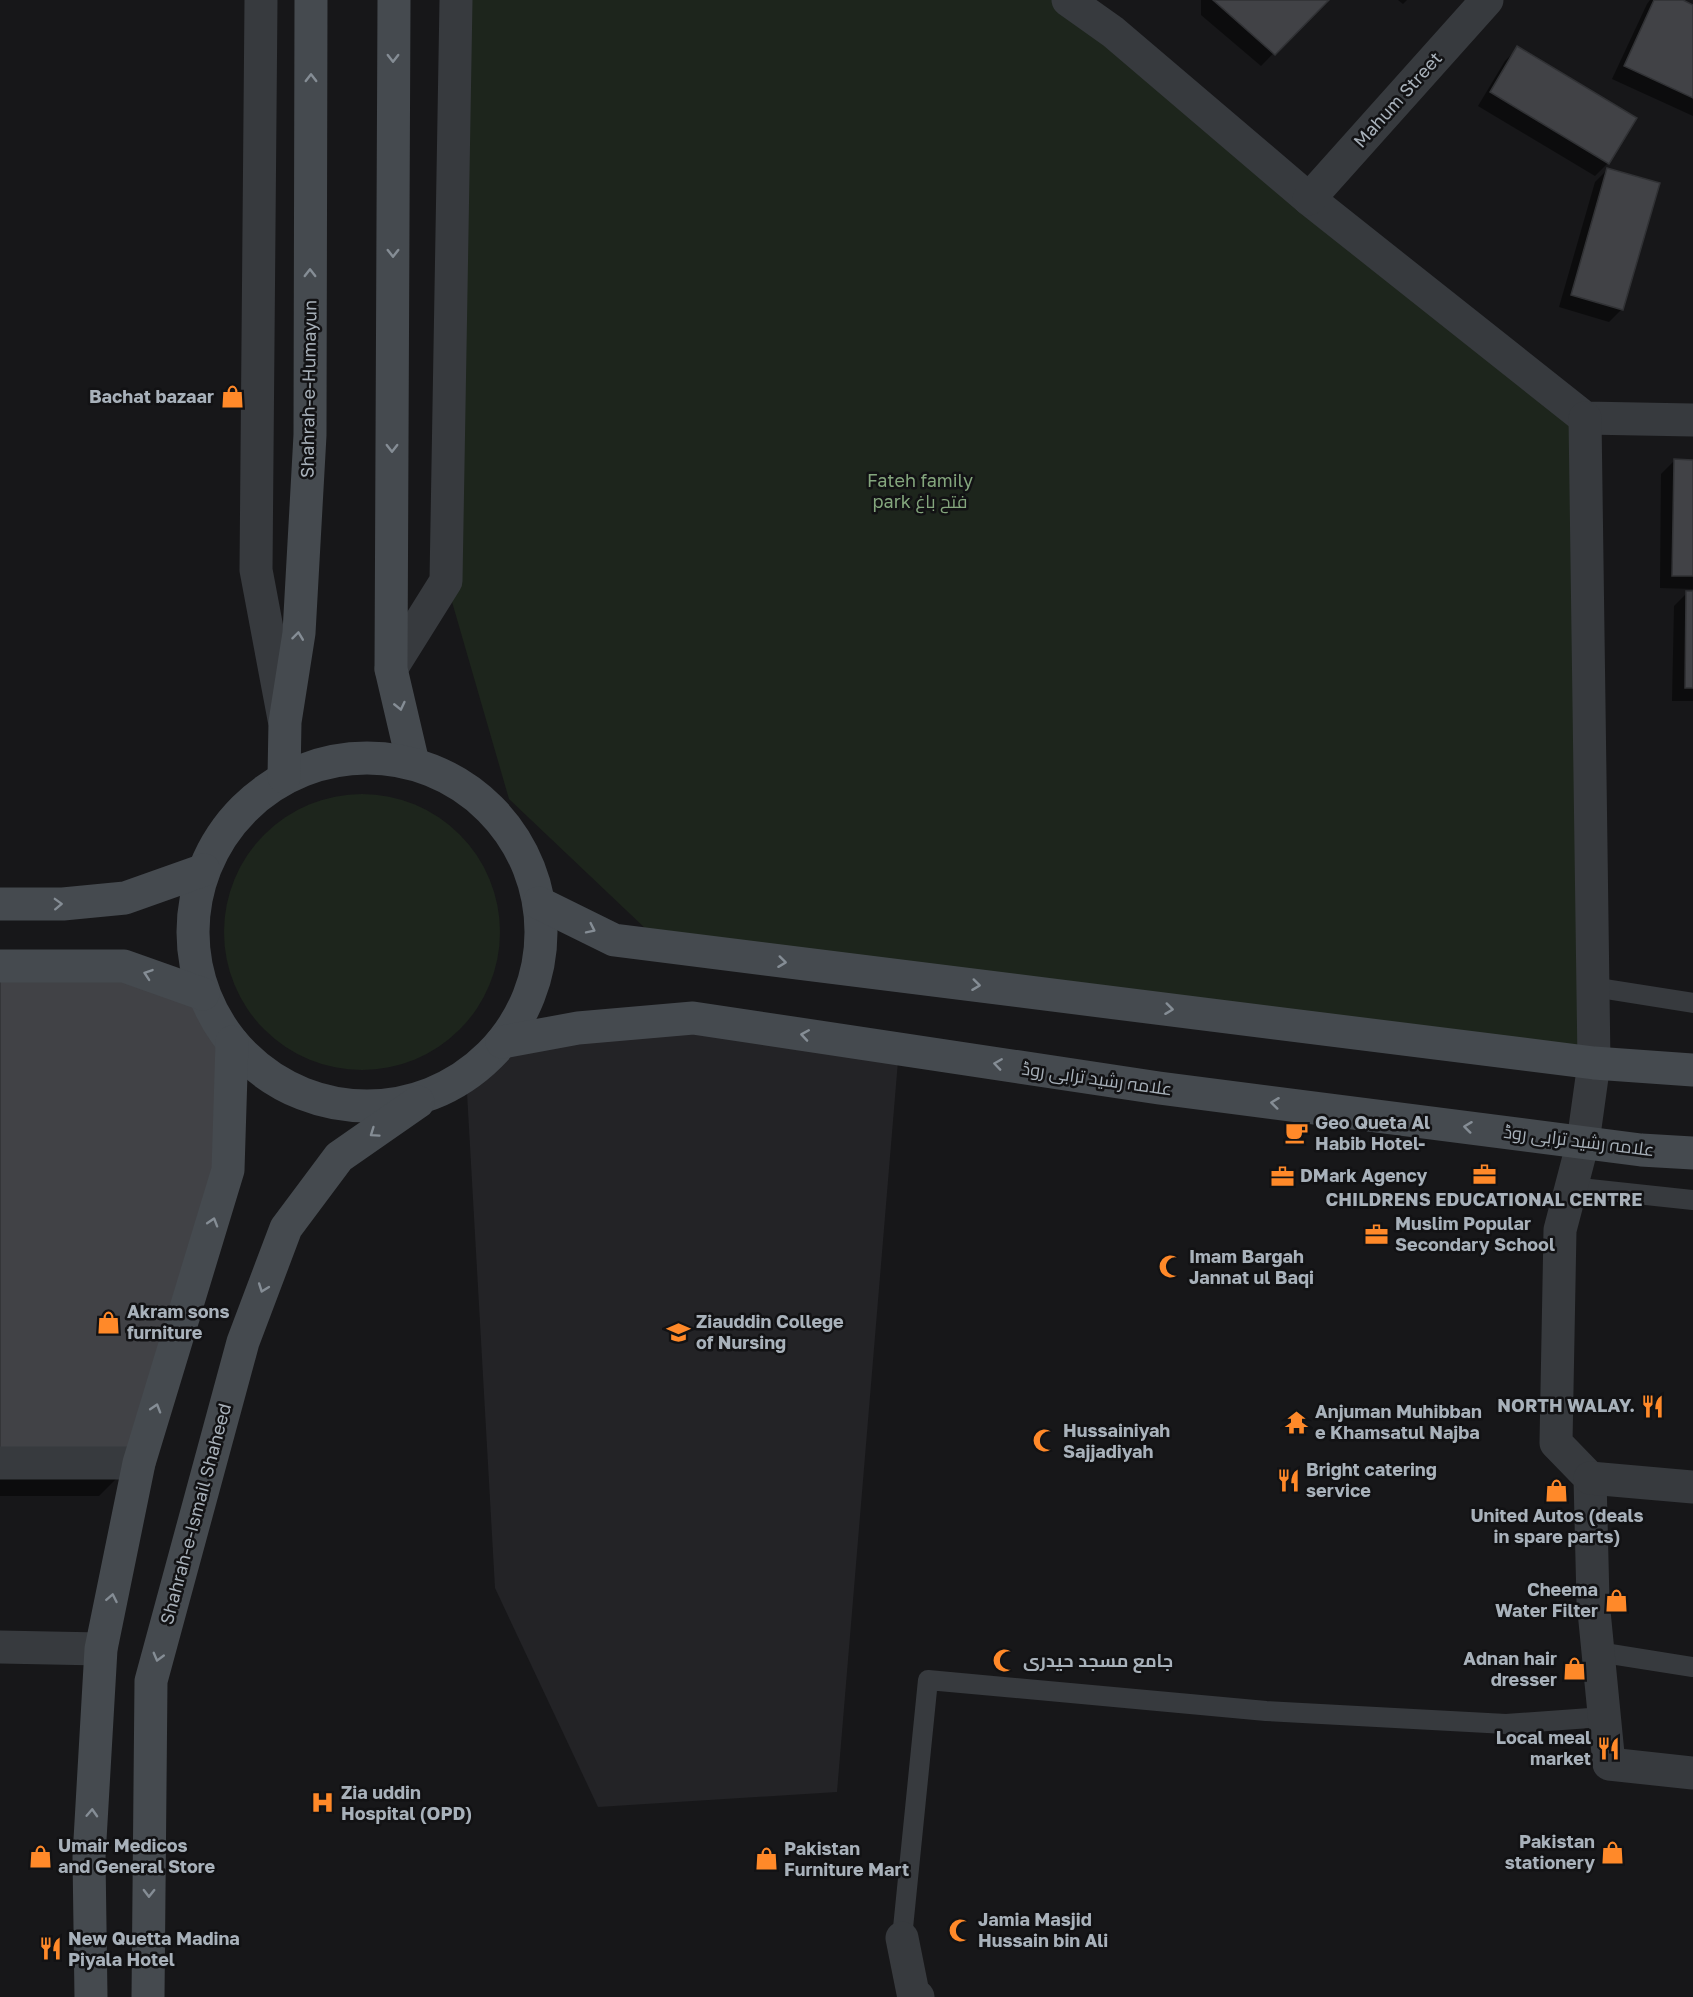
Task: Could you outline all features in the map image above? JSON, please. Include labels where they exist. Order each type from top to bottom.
[{"type":"main road","name":"Shahrah-e-Humayun","points":[[284,777],[285,722],[299,633],[310,435],[311,0]]},
{"type":"main road","points":[[394,0],[391,669],[413,764]]},
{"type":"main road","name":"Shahrah-e-Ismail Shaheed","points":[[148,1997],[151,1681],[243,1342],[286,1228],[339,1157],[422,1100],[466,1075],[502,1042],[528,1000],[540,952],[538,903],[524,856],[496,815],[458,783],[413,764],[370,757],[325,762],[284,777],[245,806],[215,845],[196,890],[192,939],[203,994],[232,1042],[273,1079],[325,1101],[374,1106],[422,1100]]},
{"type":"main road","points":[[0,904],[63,904],[125,898],[204,870]]},
{"type":"main road","points":[[538,903],[614,940],[1594,1063],[1693,1070]]},
{"type":"main road","points":[[0,966],[124,966],[203,994]]},
{"type":"main road","name":"علامہ رشید ترابی روڈ","points":[[502,1042],[578,1028],[693,1018],[1160,1088],[1641,1150],[1693,1153]]},
{"type":"main road","points":[[91,1997],[89,1857],[101,1649],[139,1463],[228,1170],[232,1042]]},
{"type":"street","points":[[261,0],[256,570],[285,722]]},
{"type":"street","points":[[391,669],[446,581],[456,0]]},
{"type":"street","points":[[1068,0],[1113,32],[1310,199],[1585,418],[1693,420]]},
{"type":"street","name":"Mahum Street","points":[[1310,199],[1487,0]]},
{"type":"street","points":[[1585,418],[1594,1063],[1583,1142],[1560,1230],[1556,1443],[1590,1478],[1693,1487]]},
{"type":"street","points":[[0,1463],[139,1463]]},
{"type":"street","points":[[1590,1478],[1593,1601],[1609,1764],[1693,1773]]},
{"type":"street","points":[[0,1647],[101,1649]]},
{"type":"street","points":[[902,1938],[914,1993],[918,1997]]},
{"type":"lane","points":[[1593,987],[1693,1003]]},
{"type":"lane","points":[[1571,1187],[1693,1200]]},
{"type":"lane","points":[[1598,1652],[1693,1667]]},
{"type":"lane","points":[[902,1938],[928,1680],[1266,1711],[1494,1724],[1604,1718]]},
{"type":"shaded area","name":"Ziauddin College of Nursing","points":[[693,1018],[899,1049],[837,1792],[598,1807],[495,1588],[466,1075],[502,1042]]},
{"type":"green space","name":"Fateh family park فتح باغ","points":[[456,0],[1066,0],[1586,433],[1594,1063],[647,930],[509,799],[446,581]]},
{"type":"green space","points":[[362,794],[389,797],[415,804],[439,817],[460,834],[477,855],[490,879],[497,905],[500,932],[497,959],[490,985],[477,1009],[460,1030],[439,1047],[415,1060],[389,1067],[362,1070],[335,1067],[309,1060],[285,1047],[264,1030],[247,1009],[234,985],[227,959],[224,932],[227,905],[234,879],[247,855],[264,834],[285,817],[309,804],[335,797]]},
{"type":"building","points":[[1213,0],[1329,0],[1275,55]]},
{"type":"building","points":[[1654,0],[1683,0],[1693,5],[1693,98],[1624,66]]},
{"type":"building","points":[[1517,46],[1637,118],[1609,164],[1490,92]]},
{"type":"building","points":[[1607,168],[1660,183],[1623,310],[1571,295]]},
{"type":"building","points":[[1674,459],[1693,460],[1693,576],[1672,576]]},
{"type":"building","points":[[1686,591],[1693,591],[1693,688],[1685,688]]},
{"type":"building","points":[[118,971],[201,997],[228,1044],[226,1170],[137,1460],[0,1461],[0,972]]},
{"type":"place","name":"Bachat bazaar","points":[[232,397]]},
{"type":"place","name":"Geo Queta Al Habib Hotel-","points":[[1297,1133]]},
{"type":"place","name":"CHILDRENS EDUCATIONAL CENTRE","points":[[1484,1174]]},
{"type":"place","name":"DMark Agency","points":[[1282,1176]]},
{"type":"place","name":"Muslim Popular Secondary School","points":[[1377,1234]]},
{"type":"place","name":"Imam Bargah Jannat ul Baqi","points":[[1171,1267]]},
{"type":"place","name":"Akram sons furniture","points":[[109,1322]]},
{"type":"place","name":"Ziauddin College of Nursing","points":[[678,1332]]},
{"type":"place","name":"NORTH WALAY.","points":[[1653,1406]]},
{"type":"place","name":"Anjuman Muhibban e Khamsatul Najba","points":[[1297,1422]]},
{"type":"place","name":"Hussainiyah Sajjadiyah","points":[[1045,1441]]},
{"type":"place","name":"Bright catering service","points":[[1288,1480]]},
{"type":"place","name":"United Autos (deals in spare parts)","points":[[1557,1490]]},
{"type":"place","name":"Cheema Water Filter","points":[[1616,1600]]},
{"type":"place","name":"جامع مسجد حیدری","points":[[1005,1661]]},
{"type":"place","name":"Adnan hair dresser","points":[[1575,1669]]},
{"type":"place","name":"Local meal market","points":[[1609,1748]]},
{"type":"place","name":"Zia uddin Hospital (OPD)","points":[[323,1803]]},
{"type":"place","name":"Pakistan stationery","points":[[1613,1852]]},
{"type":"place","name":"Umair Medicos and General Store","points":[[40,1856]]},
{"type":"place","name":"Pakistan Furniture Mart","points":[[766,1859]]},
{"type":"place","name":"Jamia Masjid Hussain bin Ali","points":[[960,1930]]},
{"type":"place","name":"New Quetta Madina Piyala Hotel","points":[[50,1949]]}]
